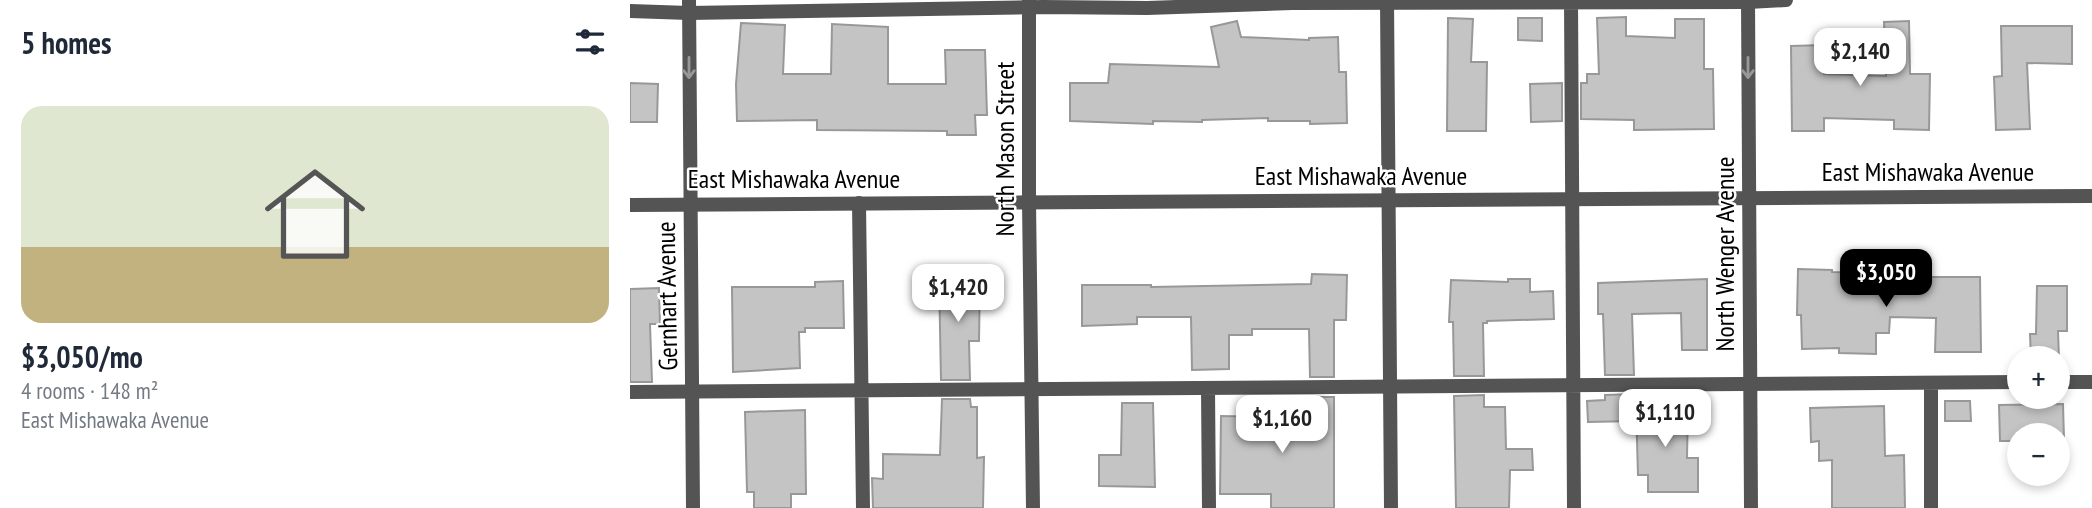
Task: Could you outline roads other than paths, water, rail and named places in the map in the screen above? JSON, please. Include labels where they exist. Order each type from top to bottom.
[{"type":"street","points":[[630,11],[689,6],[1786,0]]},
{"type":"street","points":[[1387,1],[1391,508]]},
{"type":"street","points":[[1571,1],[1573,508]]},
{"type":"street","name":"North Wenger Avenue","points":[[1748,1],[1751,508]]},
{"type":"street","name":"North Mason Street","points":[[1029,4],[1033,508]]},
{"type":"street","name":"Gernhart Avenue","points":[[689,6],[694,508]]},
{"type":"street","name":"East Mishawaka Avenue","points":[[630,205],[2092,196]]},
{"type":"street","points":[[859,203],[863,508]]},
{"type":"street","points":[[630,392],[2007,382]]},
{"type":"street","points":[[2070,382],[2092,382]]},
{"type":"street","points":[[1931,383],[1931,508]]},
{"type":"street","points":[[1208,388],[1209,508]]}]
